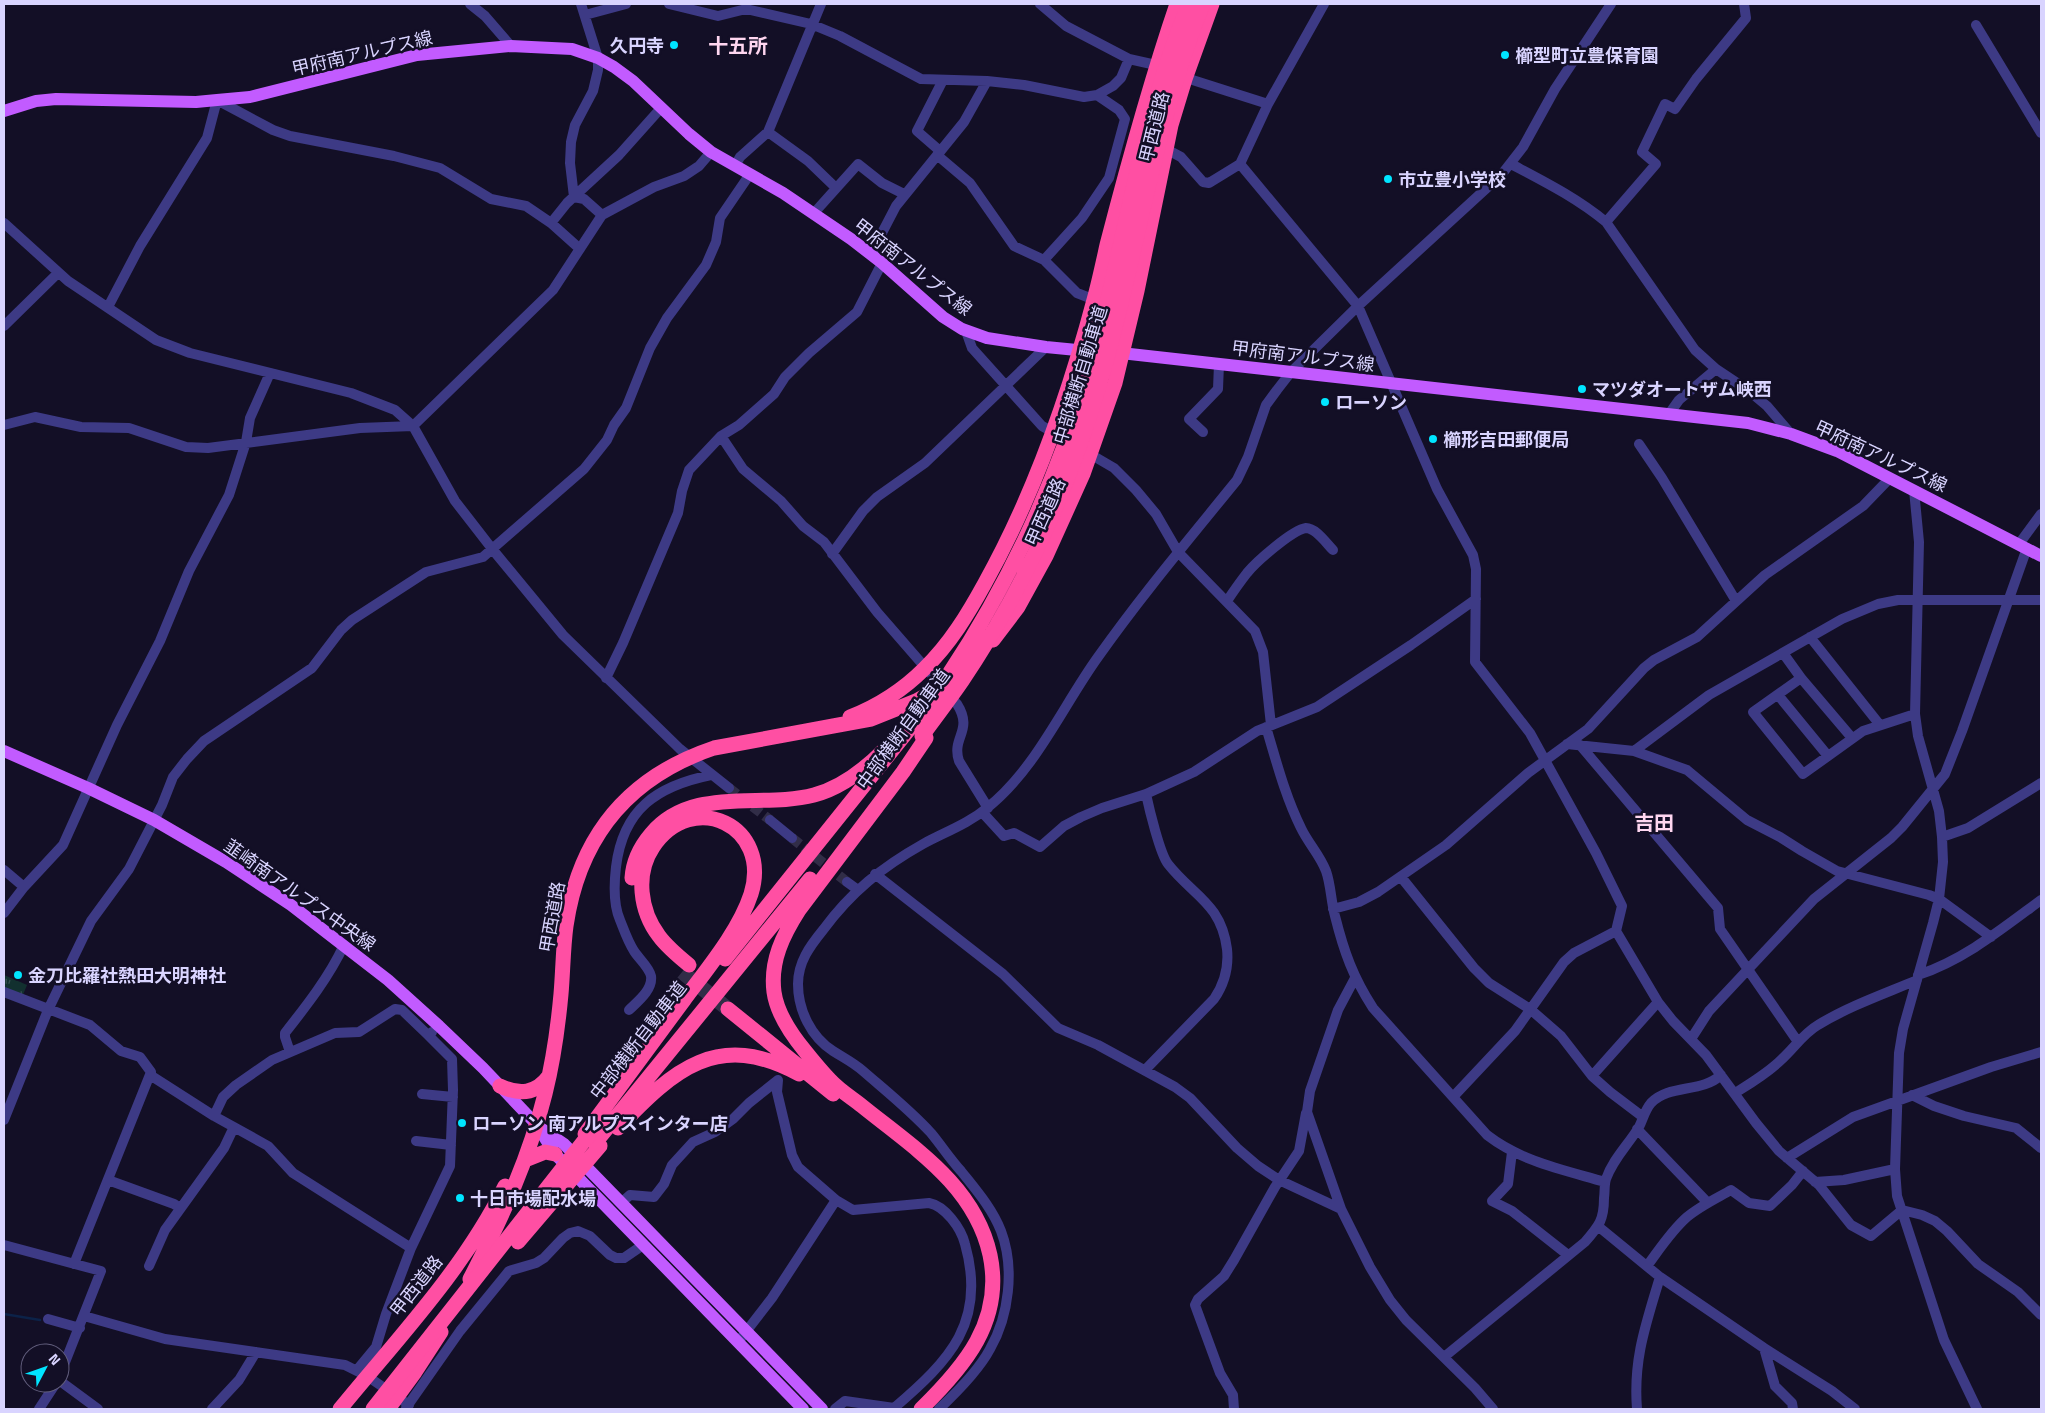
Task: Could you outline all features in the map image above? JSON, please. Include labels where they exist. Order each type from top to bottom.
[{"type":"highway","name":"甲西道路","points":[[801,732],[837,722],[880,703],[897,692],[926,668],[950,640],[997,562],[1018,518],[1053,432],[1080,351],[1156,64],[1177,4]]},
{"type":"highway","name":"中部横断自動車道","points":[[916,732],[1011,568],[1058,465],[1088,375],[1156,98],[1188,4]]},
{"type":"highway","name":"中部横断自動車道","points":[[415,1357],[470,1292],[592,1140],[741,938],[916,732],[961,682],[1012,598],[1033,557],[1070,472],[1086,428],[1113,339],[1170,102],[1203,4]]},
{"type":"highway","name":"甲西道路","points":[[388,1409],[404,1404],[430,1348],[466,1287],[501,1217],[525,1160],[548,1076],[561,996],[566,927],[572,894],[582,865],[607,820],[644,783],[689,757],[714,748],[871,719],[916,701],[961,673],[985,650],[1018,607],[1046,556],[1090,454],[1115,383],[1137,291],[1171,125],[1212,4]]},
{"type":"highway","points":[[592,1140],[707,970],[745,907],[753,883],[755,871],[750,847],[735,829],[725,822],[701,817],[687,820],[675,826],[653,847],[643,874],[641,889],[649,921],[658,936],[685,969],[651,942],[640,926],[634,909],[631,892],[634,866],[643,843],[667,819],[682,810],[697,805],[715,802],[799,798],[832,788],[856,774],[878,756],[916,732]]},
{"type":"highway","points":[[909,1409],[950,1368],[969,1340],[977,1322],[982,1305],[984,1266],[975,1230],[966,1214],[939,1181],[828,1084],[784,1022],[774,993],[775,961],[787,929],[798,910],[904,772],[916,732]]},
{"type":"highway","points":[[731,1006],[945,1175],[973,1210],[987,1244],[991,1263],[992,1297],[984,1327],[966,1360],[951,1380],[920,1409]]},
{"type":"highway","points":[[592,1140],[664,1083],[696,1063],[710,1058],[740,1054],[755,1057],[828,1084]]},
{"type":"highway","points":[[500,1086],[514,1092],[529,1091],[541,1085],[548,1076]]},
{"type":"highway","name":"甲西道路","points":[[340,1409],[362,1373],[432,1298],[472,1242],[500,1194],[536,1124]]},
{"type":"highway","name":"中部横断自動車道","points":[[373,1409],[544,1192],[592,1140]]},
{"type":"highway","points":[[525,1160],[545,1152],[555,1154]]},
{"type":"main road","name":"甲府南アルプス線","points":[[4,111],[36,102],[56,99],[196,102],[250,97],[416,55],[511,46],[572,49],[598,58],[633,81],[711,152],[814,213],[871,254],[943,317],[966,332],[986,338],[1080,351],[1122,353],[1748,423],[1791,434],[1837,451],[2041,556]]},
{"type":"main road","name":"韮崎南アルプス中央線","points":[[4,752],[88,788],[154,820],[226,862],[291,905],[388,980],[439,1026],[536,1124]]},
{"type":"main road","points":[[536,1124],[555,1154],[803,1409]]},
{"type":"main road","points":[[536,1124],[564,1144],[822,1409]]},
{"type":"street","points":[[470,4],[485,16],[511,46]]},
{"type":"street","points":[[574,196],[570,163],[575,126],[593,91],[598,70],[598,58],[581,4]]},
{"type":"street","points":[[585,15],[626,4]]},
{"type":"street","points":[[669,4],[718,16],[746,8],[811,24],[840,36],[921,79],[986,81],[1024,85],[1084,97],[1097,95],[1113,86],[1121,78],[1129,60]]},
{"type":"street","points":[[735,166],[740,157],[768,132],[811,24],[821,4]]},
{"type":"street","points":[[1040,4],[1066,26],[1129,60],[1156,64],[1186,79],[1268,104]]},
{"type":"street","points":[[1166,149],[1180,157],[1203,182],[1208,183],[1240,164],[1268,104],[1324,4]]},
{"type":"street","points":[[939,1409],[988,1353],[997,1336],[1004,1312],[1008,1280],[1006,1251],[1002,1232],[990,1209],[930,1132],[858,1066],[811,1040],[800,1002],[798,982],[803,958],[828,923],[875,874],[920,846],[951,831],[985,810],[1023,770],[1096,659],[1178,552],[1237,480],[1248,457],[1266,405],[1291,372],[1358,306],[1485,191],[1510,164],[1555,89],[1611,4]]},
{"type":"street","points":[[1606,222],[1656,164],[1642,152],[1665,104],[1675,109],[1696,79],[1746,18],[1744,4]]},
{"type":"street","points":[[1976,26],[2040,128]]},
{"type":"street","points":[[943,80],[917,131],[970,183],[1014,246],[1044,260],[1077,293],[1095,300]]},
{"type":"street","points":[[871,254],[896,206],[964,122],[986,81]]},
{"type":"street","points":[[1044,260],[1082,218],[1109,178],[1125,119],[1119,110],[1097,95]]},
{"type":"street","points":[[108,307],[140,246],[207,138],[217,100],[273,130],[290,136],[394,156],[440,168],[491,199],[526,206],[551,223],[580,249]]},
{"type":"street","points":[[551,223],[574,196],[619,155],[661,108]]},
{"type":"street","points":[[768,132],[808,161],[835,188]]},
{"type":"street","points":[[4,425],[35,417],[81,427],[128,428],[186,447],[208,448],[360,428],[413,426],[553,290],[602,214],[654,186],[684,176],[699,166],[711,152]]},
{"type":"street","points":[[814,213],[858,164],[882,182],[904,194]]},
{"type":"street","points":[[1240,164],[1358,306],[1436,489],[1473,556],[1476,569],[1476,662],[1530,732],[1596,853],[1622,906],[1616,931],[1658,1002],[1673,1021],[1706,1054],[1756,1123],[1787,1158],[1816,1182],[1851,1225],[1871,1236],[1902,1210]]},
{"type":"street","points":[[1510,164],[1566,193],[1588,207],[1606,222],[1690,342],[1716,369],[1750,391],[1767,406],[1791,434]]},
{"type":"street","points":[[4,1120],[48,1010],[91,921],[129,869],[173,777],[186,759],[204,742],[312,668],[341,630],[352,620],[426,572],[484,557],[584,469],[606,440],[626,408],[650,348],[667,318],[706,266],[716,242],[720,218],[750,174]]},
{"type":"street","points":[[574,196],[584,199],[602,214]]},
{"type":"street","points":[[4,224],[68,282],[156,340],[190,353],[351,393],[395,410],[413,426],[455,501],[563,635],[689,757],[730,788]]},
{"type":"street","points":[[606,678],[623,643],[678,513],[682,491],[689,470],[721,436],[746,419],[774,394],[785,377],[810,352],[857,312],[882,263]]},
{"type":"street","points":[[4,326],[58,273]]},
{"type":"street","points":[[966,332],[972,348],[1042,426],[1053,432]]},
{"type":"street","points":[[832,554],[863,511],[877,496],[925,463],[1046,347]]},
{"type":"street","points":[[1203,432],[1189,419],[1218,388],[1219,364]]},
{"type":"street","points":[[1669,414],[1679,400],[1716,369]]},
{"type":"street","points":[[4,913],[24,887],[63,845],[117,725],[160,641],[189,571],[229,495],[246,442],[250,418],[270,372]]},
{"type":"street","points":[[721,436],[743,469],[781,501],[803,526],[824,542],[877,612],[957,704],[964,719],[964,727],[956,746],[956,754],[985,810],[1004,836],[1014,833],[1040,846],[1064,826],[1081,817],[1146,794],[1194,772],[1268,726],[1317,707],[1411,645],[1476,598]]},
{"type":"street","points":[[1638,444],[1662,478],[1736,601]]},
{"type":"street","points":[[1090,454],[1114,468],[1136,490],[1156,514],[1178,552],[1255,631],[1263,652],[1268,726],[1288,796],[1301,829],[1318,854],[1326,873],[1348,961],[1355,978],[1373,1008],[1487,1135],[1512,1152],[1543,1164],[1605,1182]]},
{"type":"street","points":[[1334,909],[1359,902],[1401,877],[1446,845],[1528,773],[1588,729],[1644,668],[1654,660],[1697,637],[1765,575],[1863,506],[1890,478]]},
{"type":"street","points":[[1914,490],[1919,542],[1915,714],[1918,736],[1932,788],[1942,837],[1943,862],[1938,899],[1899,1053],[1894,1169],[1897,1196],[1944,1340],[1977,1409]]},
{"type":"street","points":[[1691,1039],[1710,1011],[1814,898],[1891,838],[1945,774],[2008,600],[2023,546],[2041,514]]},
{"type":"street","points":[[1227,601],[1259,560],[1291,535],[1305,528],[1313,530],[1333,550]]},
{"type":"street","points":[[1634,751],[1709,695],[1842,619],[1878,604],[1898,600],[2041,600]]},
{"type":"street","points":[[1810,638],[1880,725]]},
{"type":"street","points":[[1783,653],[1801,678],[1852,738]]},
{"type":"street","points":[[1801,678],[1753,712],[1803,774],[1863,731],[1915,714]]},
{"type":"street","points":[[1778,695],[1828,756]]},
{"type":"street","points":[[1568,744],[1634,751],[1687,770],[1747,820],[1845,874],[1919,891],[1938,899],[1991,937]]},
{"type":"street","points":[[1580,745],[1718,908],[1720,929],[1798,1042]]},
{"type":"street","points":[[628,1010],[641,998],[651,984],[651,975],[633,950],[618,918],[615,879],[617,860],[626,828],[633,816],[658,794],[683,782],[711,775]]},
{"type":"street","points":[[1942,837],[1968,828],[2041,783]]},
{"type":"street","points":[[1145,1070],[1214,999],[1222,987],[1227,974],[1228,957],[1225,937],[1219,918],[1166,862],[1146,794]]},
{"type":"street","points":[[770,820],[792,838]]},
{"type":"street","points":[[4,870],[24,887]]},
{"type":"street","points":[[875,874],[1003,974],[1058,1028],[1098,1045],[1145,1070],[1190,1098],[1237,1148],[1258,1166],[1279,1180],[1341,1209]]},
{"type":"street","points":[[1401,877],[1474,968],[1489,983],[1530,1009],[1561,1036],[1592,1076],[1643,1117]]},
{"type":"street","points":[[847,882],[858,890]]},
{"type":"street","points":[[1734,1093],[1760,1077],[1780,1061],[1808,1032],[1824,1021],[1931,971],[1991,937],[2041,900]]},
{"type":"street","points":[[1453,1097],[1511,1035],[1564,962],[1574,953],[1616,931]]},
{"type":"street","points":[[290,1052],[285,1038],[286,1033],[318,990],[344,945]]},
{"type":"street","points":[[1234,1409],[1233,1395],[1220,1373],[1195,1305],[1198,1298],[1224,1276],[1279,1180],[1300,1151],[1310,1091],[1338,1010],[1355,978]]},
{"type":"street","points":[[4,992],[90,1025],[122,1051],[140,1057],[151,1072],[74,1264]]},
{"type":"street","points":[[1592,1076],[1658,1002]]},
{"type":"street","points":[[214,1116],[223,1097],[264,1064],[335,1033],[359,1032],[395,1009],[402,1010],[452,1059],[453,1097],[450,1166],[411,1248],[386,1314],[376,1348],[362,1373]]},
{"type":"street","points":[[428,1035],[439,1026]]},
{"type":"street","points":[[1787,1158],[1853,1116],[2041,1052]]},
{"type":"street","points":[[150,1075],[214,1116],[268,1146],[293,1173],[411,1248]]},
{"type":"street","points":[[1444,1357],[1585,1242],[1598,1227],[1604,1213],[1605,1182],[1610,1168],[1637,1129],[1651,1103],[1675,1091],[1704,1086],[1722,1075]]},
{"type":"street","points":[[621,1203],[630,1195],[654,1197],[664,1184],[672,1165],[693,1142],[715,1132],[733,1119],[779,1078],[777,1092],[792,1155],[798,1167],[836,1200],[853,1210],[929,1203],[938,1205],[962,1233],[972,1278],[970,1309],[956,1343],[915,1390],[894,1408],[845,1401],[835,1409]]},
{"type":"street","points":[[422,1094],[453,1097]]},
{"type":"street","points":[[1912,1095],[1934,1106],[1964,1116],[2016,1128],[2041,1148]]},
{"type":"street","points":[[1306,1112],[1341,1209],[1370,1267],[1390,1300],[1406,1320],[1475,1388],[1493,1409]]},
{"type":"street","points":[[149,1266],[165,1230],[224,1148],[234,1127]]},
{"type":"street","points":[[1637,1129],[1708,1203]]},
{"type":"street","points":[[416,1141],[451,1145]]},
{"type":"street","points":[[1512,1152],[1508,1184],[1492,1201],[1512,1212],[1568,1255]]},
{"type":"street","points":[[1816,1182],[1844,1180],[1894,1169]]},
{"type":"street","points":[[1647,1266],[1686,1217],[1708,1203],[1731,1190],[1750,1203],[1770,1206],[1792,1185],[1803,1171]]},
{"type":"street","points":[[108,1180],[174,1204],[180,1208]]},
{"type":"street","points":[[738,1342],[772,1298],[836,1200]]},
{"type":"street","points":[[1902,1210],[1922,1215],[1947,1230],[1978,1264],[2018,1292],[2041,1315]]},
{"type":"street","points":[[1598,1227],[1660,1277],[1764,1348],[1832,1391],[1855,1409]]},
{"type":"street","points":[[84,1316],[165,1339],[330,1361],[362,1373],[404,1404],[509,1271],[536,1263],[544,1258],[563,1238],[570,1233],[578,1231],[590,1236],[610,1255],[616,1258],[624,1258],[643,1245]]},
{"type":"street","points":[[4,1246],[101,1270],[70,1352]]},
{"type":"street","points":[[1637,1409],[1635,1383],[1639,1348],[1660,1277]]},
{"type":"street","points":[[48,1319],[80,1328]]},
{"type":"street","points":[[1764,1348],[1776,1386],[1792,1403],[1794,1409]]},
{"type":"street","points":[[212,1409],[239,1380],[256,1352]]},
{"type":"street","points":[[70,1388],[98,1409]]},
{"type":"street","points":[[39,1409],[49,1393]]},
{"type":"green space","points":[[4,975],[27,985],[22,997],[4,989]]},
{"type":"waterway","points":[[4,1314],[40,1320]]},
{"type":"tunnel","points":[[729,788],[770,820]]},
{"type":"tunnel","points":[[792,838],[847,882]]},
{"type":"tunnel","points":[[682,972],[728,1009]]},
{"type":"place","name":"久円寺","points":[[674,45]]},
{"type":"place","name":"櫛型町立豊保育園","points":[[1505,55]]},
{"type":"place","name":"市立豊小学校","points":[[1388,179]]},
{"type":"place","name":"マツダオートザム峡西","points":[[1582,389]]},
{"type":"place","name":"ローソン","points":[[1325,402]]},
{"type":"place","name":"櫛形吉田郵便局","points":[[1433,439]]},
{"type":"place","name":"金刀比羅社熱田大明神社","points":[[18,975]]},
{"type":"place","name":"ローソン 南アルプスインター店","points":[[462,1123]]},
{"type":"place","name":"十日市場配水場","points":[[460,1198]]},
{"type":"district","name":"十五所","points":[[738,45]]},
{"type":"district","name":"吉田","points":[[1654,822]]}]
